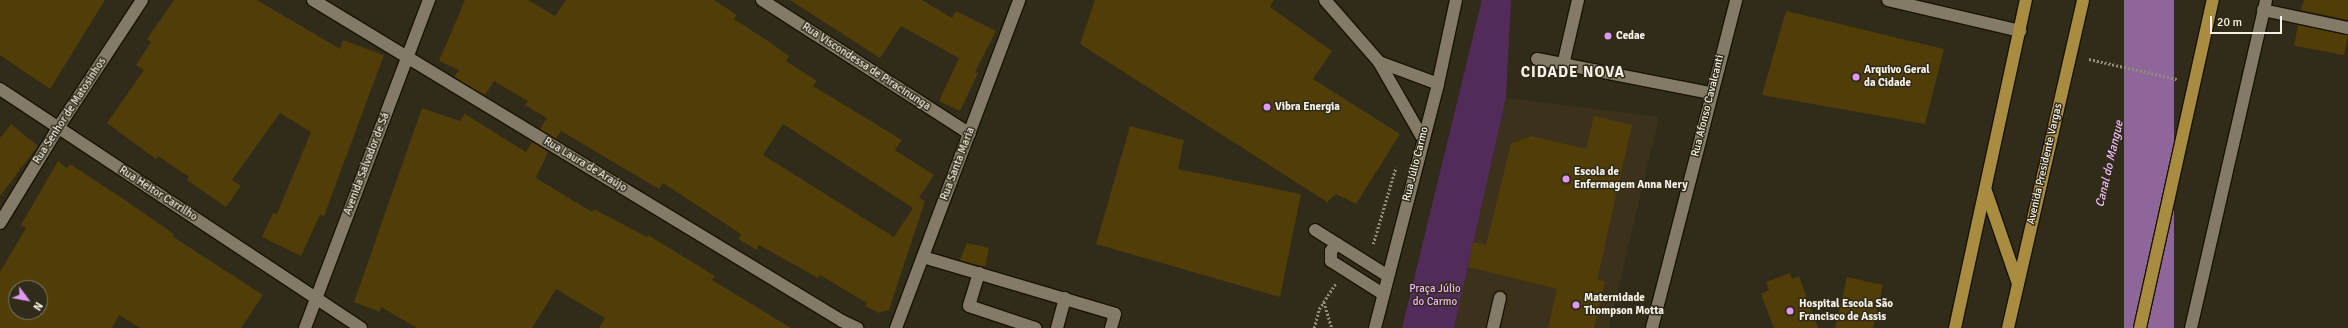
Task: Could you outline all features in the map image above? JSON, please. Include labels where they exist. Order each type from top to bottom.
[{"type":"main road","points":[[1955,328],[1986,191],[2026,0]]},
{"type":"main road","name":"Avenida Presidente Vargas","points":[[2008,328],[2083,0]]},
{"type":"main road","points":[[2140,328],[2213,0]]},
{"type":"main road","points":[[1986,191],[2018,284]]},
{"type":"street","name":"Rua Senhor de Matosinhos","points":[[0,223],[58,128],[142,0]]},
{"type":"street","name":"Rua Laura de Araújo","points":[[313,0],[842,322],[857,328]]},
{"type":"street","name":"Avenida Salvador de Sá","points":[[306,328],[429,0]]},
{"type":"street","name":"Rua Viscondessa de Piracinunga","points":[[762,0],[970,134]]},
{"type":"street","name":"Rua Santa Maria","points":[[896,328],[1020,0]]},
{"type":"street","points":[[1325,0],[1379,62],[1422,138]]},
{"type":"street","name":"Rua Júlio Carmo","points":[[1375,328],[1422,138],[1438,84],[1456,0]]},
{"type":"street","points":[[1563,65],[1578,0]]},
{"type":"street","name":"Rua Afonso Cavalcanti","points":[[1652,328],[1736,0]]},
{"type":"street","points":[[1888,0],[2020,31]]},
{"type":"street","points":[[2191,328],[2264,5],[2348,28]]},
{"type":"street","points":[[1537,59],[1711,93]]},
{"type":"street","points":[[1379,62],[1438,84]]},
{"type":"street","name":"Rua Heitor Carrilho","points":[[0,89],[361,328]]},
{"type":"street","points":[[1314,230],[1388,276]]},
{"type":"street","points":[[1337,244],[1331,251],[1331,261],[1383,294]]},
{"type":"street","points":[[923,256],[1115,314],[1111,328]]},
{"type":"street","points":[[979,273],[969,306],[1035,328]]},
{"type":"street","points":[[1057,328],[1065,298]]},
{"type":"street","points":[[1493,328],[1500,298]]},
{"type":"path","points":[[2104,63],[2170,77]]},
{"type":"path","points":[[1353,254],[1360,243],[1375,244],[1396,164]]},
{"type":"path","points":[[1314,328],[1324,301],[1344,270]]},
{"type":"path","points":[[1324,301],[1332,328]]},
{"type":"shaded area","name":"Escola de Enfermagem Anna Nery","points":[[1506,98],[1659,117],[1609,328],[1454,328]]},
{"type":"green space","name":"Praça Júlio do Carmo","points":[[1482,0],[1511,0],[1506,98],[1454,328],[1402,328]]},
{"type":"water","points":[[2124,0],[2174,0],[2174,328],[2124,328]]},
{"type":"building","points":[[0,0],[105,0],[50,89],[0,55]]},
{"type":"building","points":[[174,0],[257,0],[340,49],[343,40],[384,55],[324,216],[320,215],[301,256],[262,237],[273,213],[277,214],[311,132],[280,113],[232,180],[241,186],[226,207],[187,180],[189,177],[158,156],[156,159],[107,123],[144,70],[136,65],[151,42],[147,39]]},
{"type":"building","points":[[465,0],[528,0],[555,16],[566,0],[714,0],[737,15],[734,19],[789,56],[786,61],[817,81],[813,86],[902,140],[895,150],[934,175],[919,198],[925,201],[889,310],[879,313],[865,306],[867,303],[820,275],[818,278],[759,245],[757,250],[738,239],[741,234],[663,183],[659,189],[561,131],[556,139],[540,129],[547,118],[525,105],[528,101],[494,81],[485,95],[454,77],[459,70],[439,61]],"holes":[[[783,124],[913,208],[894,237],[763,155]]]},
{"type":"building","points":[[790,0],[922,0],[952,18],[956,11],[996,31],[975,72],[978,73],[960,111],[939,101],[959,58],[901,26],[880,58]]},
{"type":"building","name":"Vibra Energia","points":[[1095,0],[1274,0],[1270,7],[1332,51],[1313,79],[1400,134],[1356,204],[1336,194],[1327,202],[1080,44]]},
{"type":"building","points":[[2304,0],[2348,0],[2348,20],[2301,10]]},
{"type":"building","points":[[1786,11],[1944,49],[1925,124],[1762,95]]},
{"type":"building","points":[[2298,25],[2348,35],[2344,55],[2294,46]]},
{"type":"building","points":[[422,108],[460,121],[465,114],[526,152],[532,142],[548,152],[536,178],[592,212],[594,209],[647,237],[648,235],[715,276],[712,280],[791,328],[599,328],[605,318],[556,289],[532,328],[417,328],[381,307],[380,312],[354,302]]},
{"type":"building","points":[[1594,116],[1632,125],[1597,280],[1605,281],[1594,328],[1548,328],[1557,289],[1468,267],[1473,242],[1486,245],[1511,144],[1531,136],[1586,149]]},
{"type":"building","points":[[11,124],[38,146],[0,196],[0,138]]},
{"type":"building","points":[[1130,126],[1184,140],[1178,169],[1301,194],[1280,297],[1096,244]]},
{"type":"building","points":[[58,161],[67,168],[70,164],[174,234],[172,236],[263,295],[241,328],[140,328],[119,315],[112,328],[0,328],[0,272],[26,228],[21,225]]},
{"type":"building","points":[[967,243],[989,248],[985,267],[960,260]]},
{"type":"building","name":"Hospital Escola São Francisco de Assis","points":[[1790,273],[1792,279],[1799,276],[1818,328],[1774,328],[1761,294],[1769,290],[1766,282]]},
{"type":"building","name":"Hospital Escola São Francisco de Assis","points":[[1847,277],[1883,285],[1873,328],[1835,328]]},
{"type":"place","name":"Cedae","points":[[1608,36]]},
{"type":"place","name":"Arquivo Geral da Cidade","points":[[1856,77]]},
{"type":"place","name":"Vibra Energia","points":[[1267,107]]},
{"type":"place","name":"Escola de Enfermagem Anna Nery","points":[[1566,179]]},
{"type":"place","name":"Maternidade Thompson Motta","points":[[1576,305]]},
{"type":"place","name":"Hospital Escola São Francisco de Assis","points":[[1790,311]]},
{"type":"district","name":"CIDADE NOVA","points":[[1573,73]]},
{"type":"water label","name":"Canal do Mangue","points":[[2110,164]]}]
